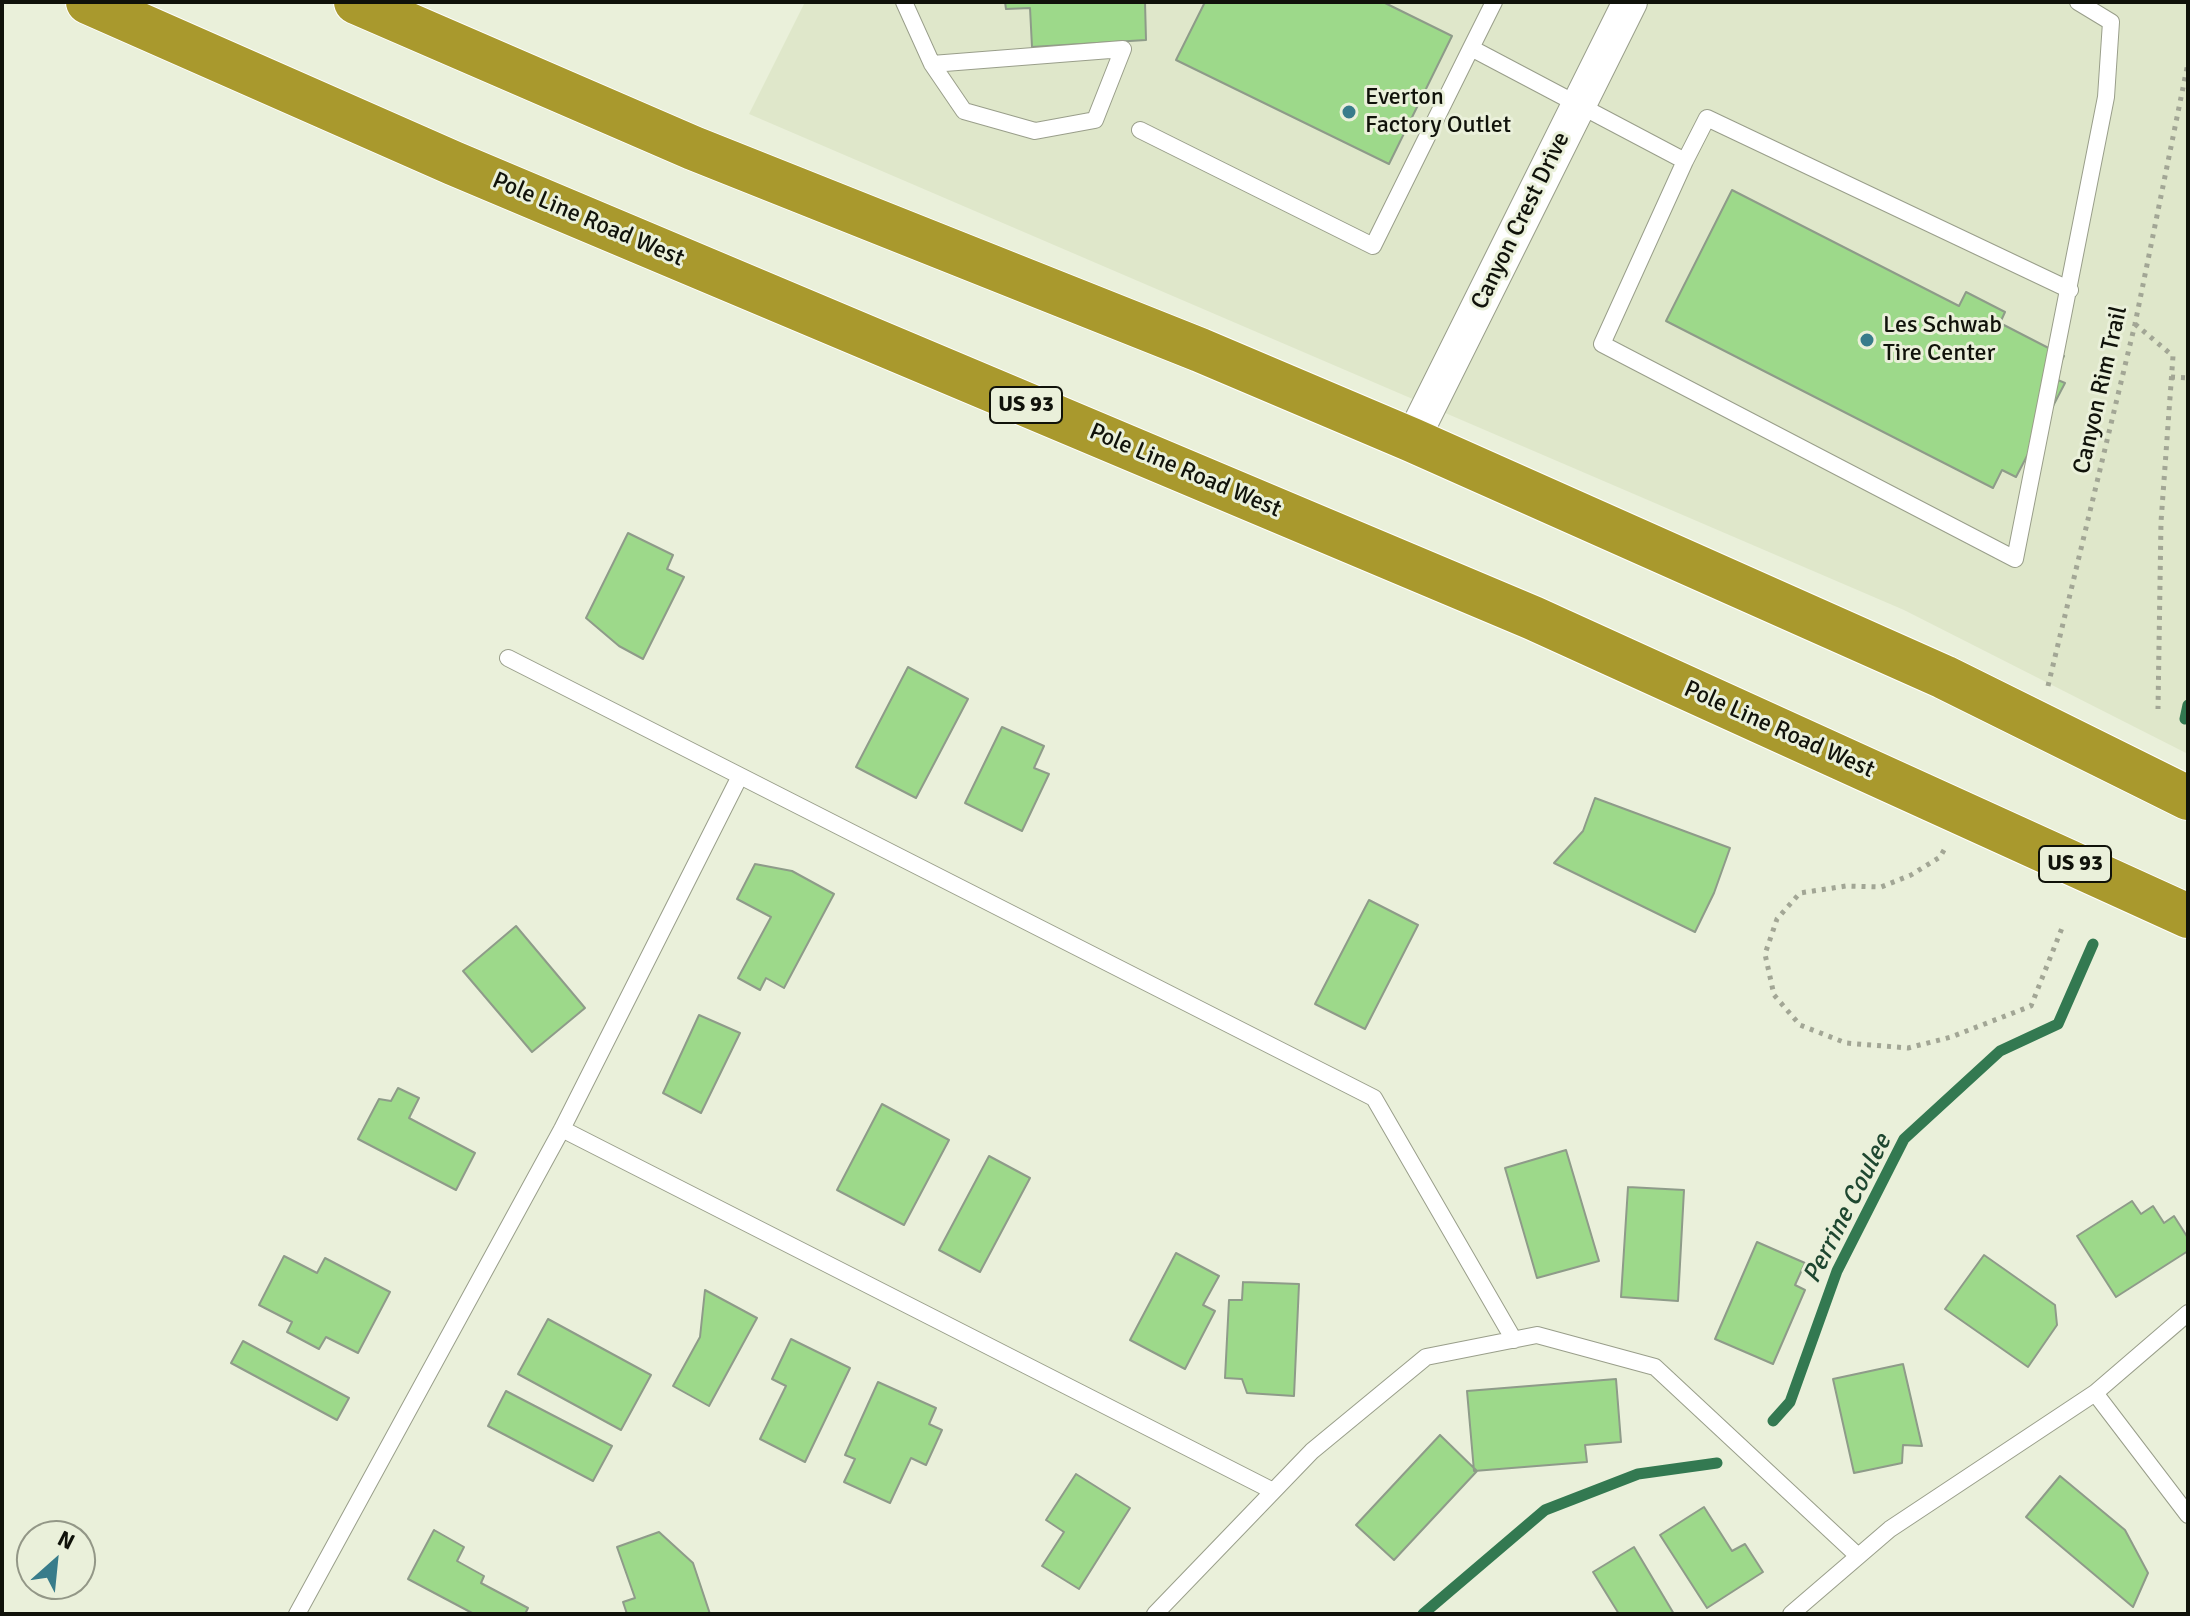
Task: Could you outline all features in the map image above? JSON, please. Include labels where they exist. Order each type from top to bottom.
[{"type":"highway","name":"Pole Line Road West","points":[[88,2],[453,163],[1533,618],[2188,916]]},
{"type":"highway","points":[[356,2],[693,148],[1200,350],[1412,440],[1930,671],[2188,798]]},
{"type":"street","name":"Canyon Crest Drive","points":[[1412,440],[1630,2]]},
{"type":"lane","points":[[904,2],[932,64],[964,111],[1035,131],[1095,120],[1123,49],[932,64]]},
{"type":"lane","points":[[1140,130],[1373,246],[1494,2]]},
{"type":"lane","points":[[2070,290],[1707,118],[1602,344],[2015,559],[2070,290],[2106,97],[2111,22],[2078,2]]},
{"type":"lane","points":[[1471,48],[1685,161]]},
{"type":"lane","points":[[508,658],[1374,1098],[1514,1340]]},
{"type":"lane","points":[[297,1614],[562,1129],[740,776]]},
{"type":"lane","points":[[562,1129],[1273,1491]]},
{"type":"lane","points":[[1791,1614],[1890,1529],[2095,1393],[2188,1313]]},
{"type":"lane","points":[[1155,1614],[1312,1451],[1426,1357],[1537,1335],[1655,1367],[1858,1556]]},
{"type":"lane","points":[[2095,1393],[2188,1515]]},
{"type":"path","name":"Canyon Rim Trail","points":[[2033,721],[2052,678],[2135,324],[2188,63]]},
{"type":"path","points":[[2135,324],[2173,356],[2161,522],[2158,709]]},
{"type":"path","points":[[2171,377],[2188,378]]},
{"type":"path","points":[[1962,813],[1940,857],[1911,875],[1881,887],[1846,886],[1800,893],[1777,919],[1765,954],[1774,995],[1800,1025],[1846,1043],[1908,1048],[1951,1037],[2031,1006],[2062,928]]},
{"type":"shaded area","points":[[805,2],[2188,2],[2188,754],[1904,610],[749,114]]},
{"type":"building","points":[[1005,2],[1145,2],[1146,40],[1032,47],[1030,8],[1006,9]]},
{"type":"building","name":"Everton Factory Outlet","points":[[1205,2],[1383,2],[1452,36],[1389,164],[1176,60]]},
{"type":"building","name":"Les Schwab Tire Center","points":[[1732,190],[1959,306],[1966,292],[2005,312],[2000,323],[2064,356],[2053,378],[2065,383],[2016,477],[2002,470],[1993,488],[1666,321]]},
{"type":"building","points":[[628,533],[673,555],[667,569],[684,577],[643,659],[619,646],[586,618]]},
{"type":"building","points":[[908,667],[968,699],[916,798],[856,767]]},
{"type":"building","points":[[1002,727],[1044,746],[1034,768],[1049,774],[1022,831],[965,803]]},
{"type":"building","points":[[1595,798],[1730,848],[1714,893],[1695,932],[1554,863],[1583,831]]},
{"type":"building","points":[[755,864],[792,871],[834,894],[784,988],[766,978],[760,990],[738,978],[771,917],[737,899]]},
{"type":"building","points":[[1369,900],[1418,925],[1365,1029],[1315,1004]]},
{"type":"building","points":[[516,926],[585,1008],[532,1052],[463,971]]},
{"type":"building","points":[[699,1015],[740,1033],[701,1113],[663,1093]]},
{"type":"building","points":[[398,1088],[419,1098],[409,1118],[475,1153],[456,1190],[358,1139],[379,1099],[391,1101]]},
{"type":"building","points":[[882,1104],[949,1140],[904,1225],[837,1190]]},
{"type":"building","points":[[1566,1150],[1599,1261],[1537,1278],[1505,1168]]},
{"type":"building","points":[[989,1156],[1030,1178],[980,1272],[939,1250]]},
{"type":"building","points":[[1628,1187],[1684,1190],[1678,1301],[1621,1297]]},
{"type":"building","points":[[2132,1201],[2141,1214],[2153,1206],[2164,1223],[2174,1216],[2188,1238],[2188,1251],[2116,1297],[2077,1236]]},
{"type":"building","points":[[1757,1242],[1805,1263],[1795,1285],[1805,1290],[1773,1364],[1715,1339]]},
{"type":"building","points":[[1176,1253],[1219,1276],[1203,1305],[1215,1311],[1185,1369],[1130,1340]]},
{"type":"building","points":[[1984,1255],[2055,1305],[2057,1325],[2028,1367],[1945,1309]]},
{"type":"building","points":[[284,1256],[317,1273],[325,1258],[390,1292],[358,1353],[326,1337],[319,1349],[287,1332],[292,1322],[259,1305]]},
{"type":"building","points":[[1243,1282],[1299,1284],[1294,1396],[1247,1393],[1242,1379],[1225,1378],[1229,1300],[1242,1300]]},
{"type":"building","points":[[705,1290],[757,1318],[709,1406],[673,1386],[700,1337]]},
{"type":"building","points":[[548,1319],[651,1375],[621,1430],[518,1374]]},
{"type":"building","points":[[791,1339],[850,1368],[805,1462],[760,1439],[786,1386],[772,1379]]},
{"type":"building","points":[[243,1341],[349,1398],[337,1420],[231,1363]]},
{"type":"building","points":[[1903,1364],[1922,1446],[1903,1445],[1902,1463],[1854,1473],[1833,1379]]},
{"type":"building","points":[[1616,1379],[1621,1442],[1585,1445],[1587,1462],[1474,1471],[1467,1391]]},
{"type":"building","points":[[878,1382],[936,1408],[929,1424],[942,1430],[926,1465],[911,1458],[890,1503],[844,1482],[855,1459],[845,1455]]},
{"type":"building","points":[[506,1391],[612,1446],[593,1481],[488,1426]]},
{"type":"building","points":[[1440,1435],[1477,1471],[1394,1560],[1356,1525]]},
{"type":"building","points":[[1076,1474],[1130,1508],[1079,1589],[1042,1566],[1064,1532],[1046,1520]]},
{"type":"building","points":[[2060,1476],[2125,1530],[2148,1573],[2133,1607],[2026,1517]]},
{"type":"building","points":[[1704,1507],[1732,1551],[1745,1544],[1763,1572],[1707,1608],[1660,1535]]},
{"type":"building","points":[[434,1530],[464,1547],[457,1561],[484,1576],[481,1583],[528,1608],[525,1614],[474,1614],[408,1579]]},
{"type":"building","points":[[659,1532],[693,1563],[710,1614],[627,1614],[623,1602],[635,1598],[617,1547]]},
{"type":"building","points":[[1634,1547],[1674,1614],[1619,1614],[1593,1572]]},
{"type":"waterway","name":"Perrine Coulee","points":[[2185,719],[2188,705]]},
{"type":"waterway","name":"Perrine Coulee","points":[[1773,1421],[1790,1402],[1837,1271],[1904,1139],[2000,1051],[2058,1024],[2093,944]]},
{"type":"waterway","name":"Perrine Coulee","points":[[1423,1614],[1545,1510],[1638,1474],[1717,1463]]},
{"type":"place","name":"Everton Factory Outlet","points":[[1349,112]]},
{"type":"place","name":"Les Schwab Tire Center","points":[[1867,340]]}]
